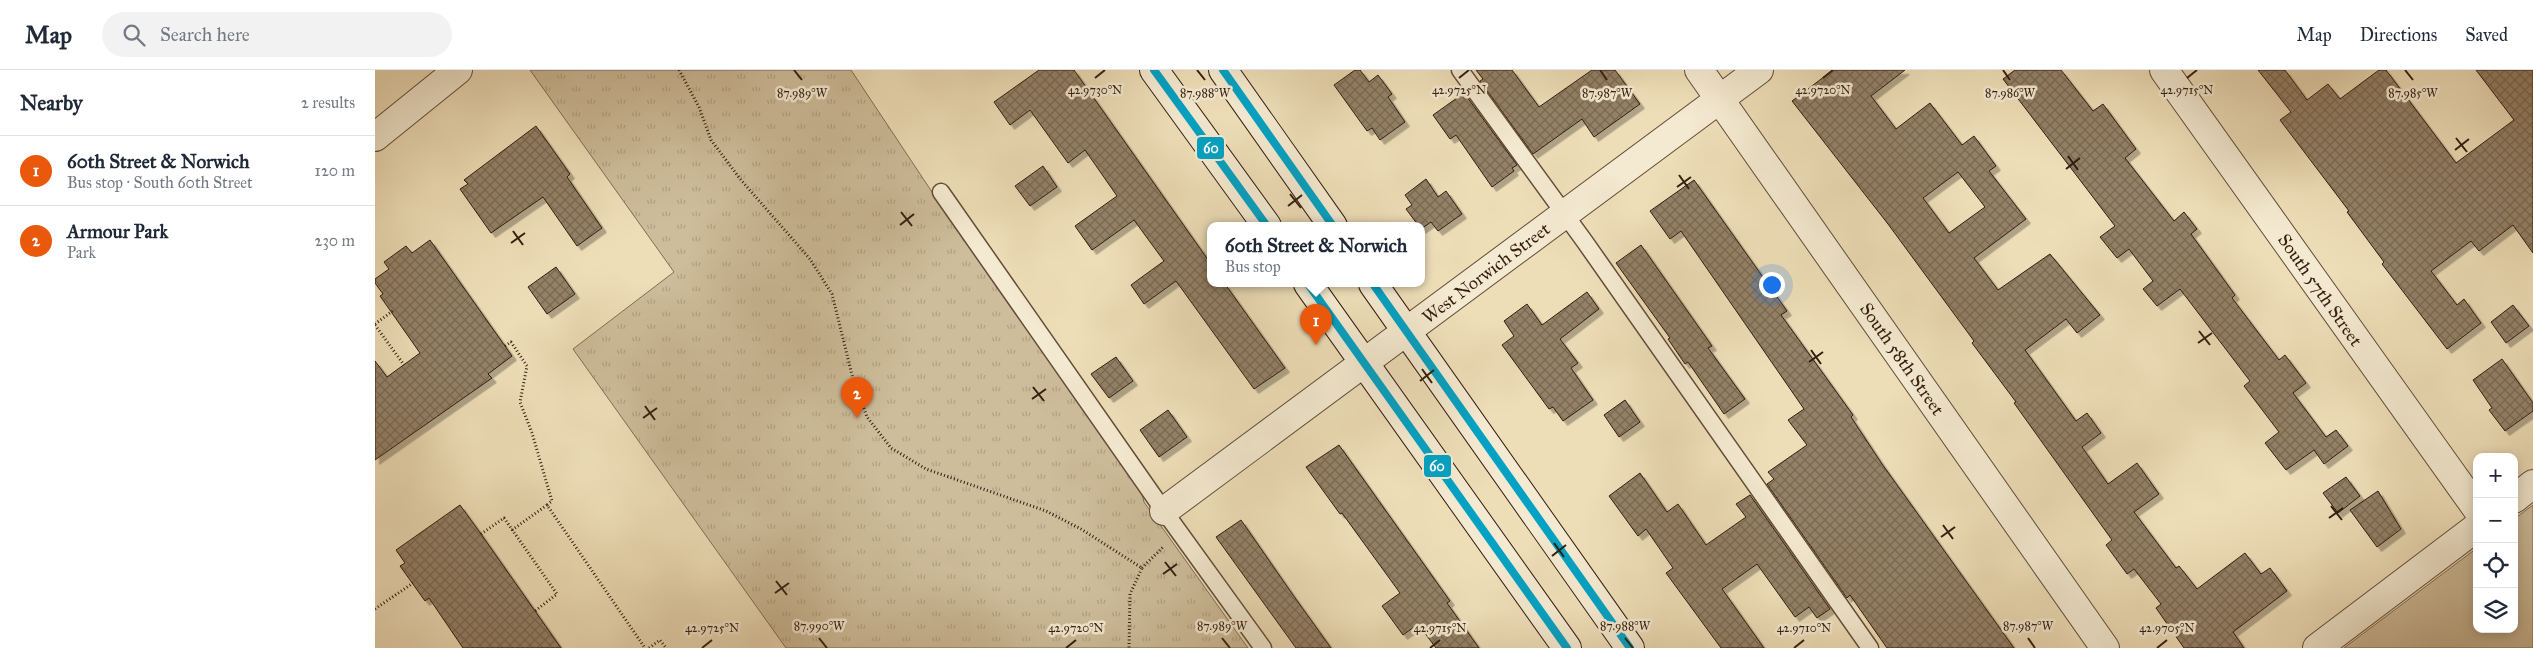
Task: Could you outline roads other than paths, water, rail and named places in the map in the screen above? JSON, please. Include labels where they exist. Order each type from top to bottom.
[{"type":"street","points":[[379,126],[459,70]]},
{"type":"street","points":[[1154,70],[1264,222]]},
{"type":"street","points":[[1223,70],[1330,222]]},
{"type":"street","name":"South 58th Street","points":[[1699,70],[2105,648]]},
{"type":"street","name":"West Norwich Street","points":[[1164,510],[1759,70]]},
{"type":"street","name":"South 57th Street","points":[[2164,70],[2473,503]]},
{"type":"street","points":[[1310,287],[1567,648]]},
{"type":"street","points":[[1375,287],[1630,648]]},
{"type":"street","points":[[2515,498],[2533,484]]},
{"type":"street","points":[[2317,648],[2473,530]]},
{"type":"lane","points":[[1460,70],[1565,214],[1870,648]]},
{"type":"lane","points":[[941,192],[1263,648]]},
{"type":"place","name":"60th Street & Norwich","points":[[1316,345]]},
{"type":"place","name":"Armour Park","points":[[857,418]]}]
